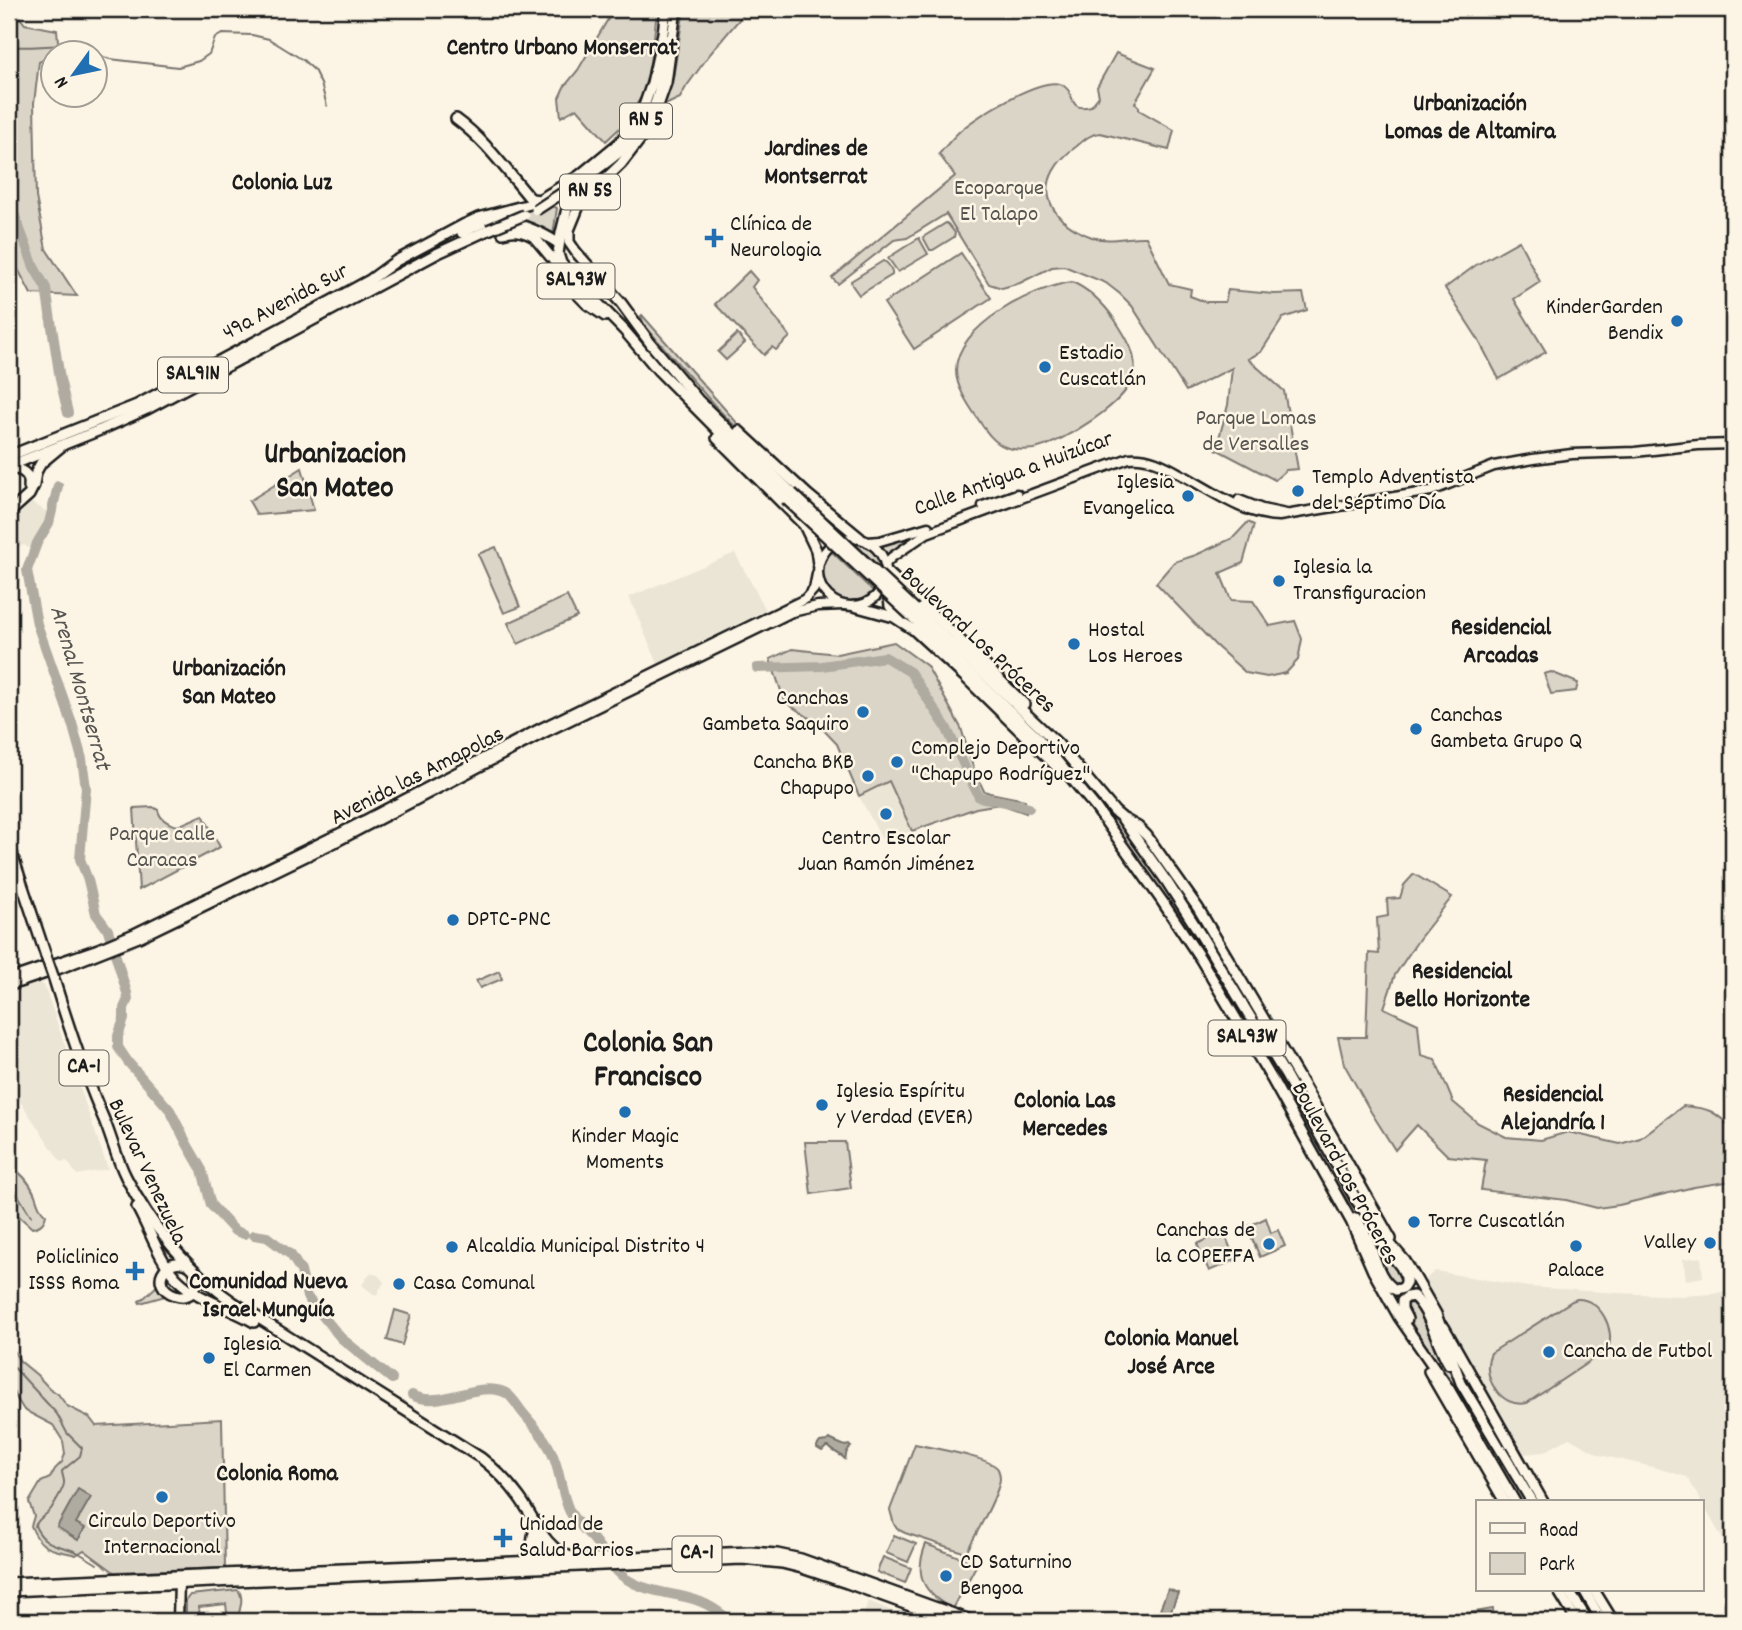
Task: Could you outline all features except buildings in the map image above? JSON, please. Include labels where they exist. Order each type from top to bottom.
[{"type":"main road","name":"RN 5","points":[[576,181],[629,131],[644,106],[652,83],[666,9]]},
{"type":"main road","name":"RN 5","points":[[576,181],[628,145],[646,121],[656,101],[676,9]]},
{"type":"main road","name":"Boulevard Los Próceres","points":[[673,30],[666,83],[651,124],[621,164],[580,203],[568,235],[572,247],[621,303],[689,389],[706,409],[740,440],[789,496]]},
{"type":"main road","points":[[456,119],[494,155],[529,197],[541,200]]},
{"type":"main road","name":"Boulevard Los Próceres","points":[[576,181],[573,184],[558,254],[564,267],[658,370],[910,616],[1006,712],[1096,808],[1194,950],[1325,1174],[1358,1233],[1373,1271],[1408,1332],[1449,1389],[1514,1500]]},
{"type":"main road","name":"49a Avenida Sur","points":[[9,456],[137,405],[370,280],[396,261],[465,224],[541,200],[576,181]]},
{"type":"main road","name":"49a Avenida Sur","points":[[9,467],[135,415],[436,254],[544,205],[576,181]]},
{"type":"main road","points":[[370,280],[489,221],[518,225],[558,243]]},
{"type":"main road","points":[[506,232],[523,232],[534,237],[587,298],[602,307]]},
{"type":"main road","points":[[559,275],[587,304],[624,330]]},
{"type":"main road","points":[[640,309],[638,315],[641,326],[651,344]]},
{"type":"main road","points":[[658,370],[714,435],[804,525],[823,536],[833,529],[833,521],[825,510]]},
{"type":"main road","points":[[689,389],[825,510],[877,549],[886,568],[1001,680],[1057,743]]},
{"type":"main road","points":[[9,513],[32,495],[36,472],[41,463],[64,444]]},
{"type":"main road","name":"Calle Antigua a Huizúcar","points":[[886,568],[891,557],[927,533],[1129,458],[1143,458],[1161,463],[1250,511],[1279,516],[1431,491],[1494,466],[1533,459],[1733,444]]},
{"type":"main road","name":"Calle Antigua a Huizúcar","points":[[864,540],[880,541],[919,531],[1129,453],[1143,453],[1161,458],[1243,502],[1286,514]]},
{"type":"main road","points":[[9,467],[26,473],[30,484],[27,492],[9,513]]},
{"type":"main road","points":[[804,525],[816,550],[819,583],[834,602],[881,613],[910,616]]},
{"type":"main road","points":[[818,564],[831,544],[845,538],[864,540]]},
{"type":"main road","points":[[854,606],[867,603],[877,595],[884,584],[886,568]]},
{"type":"main road","name":"Avenida las Amapolas","points":[[125,941],[541,728],[805,599],[814,589],[817,574]]},
{"type":"main road","points":[[910,593],[898,590],[889,599],[890,606],[910,616]]},
{"type":"main road","name":"Avenida las Amapolas","points":[[9,986],[125,941],[334,843],[544,733],[792,612],[843,605]]},
{"type":"main road","name":"Boulevard Los Próceres","points":[[910,616],[1057,743],[1121,817],[1167,882],[1302,1104],[1357,1201],[1405,1261],[1436,1314],[1461,1383],[1531,1500]]},
{"type":"main road","points":[[1121,817],[1147,836],[1198,908],[1405,1261]]},
{"type":"main road","name":"Bulevar Venezuela","points":[[9,845],[69,1043],[123,1182],[168,1266],[192,1291],[255,1322],[479,1462],[497,1476],[509,1489],[533,1527],[540,1550],[548,1564]]},
{"type":"main road","name":"Bulevar Venezuela","points":[[9,860],[44,957]]},
{"type":"main road","name":"Avenida las Amapolas","points":[[9,979],[76,959]]},
{"type":"main road","name":"Bulevar Venezuela","points":[[50,976],[126,1176],[151,1218],[192,1267],[233,1302],[481,1458],[519,1496],[550,1545],[564,1555],[578,1559]]},
{"type":"main road","points":[[1302,1083],[1302,1104]]},
{"type":"main road","points":[[1325,1174],[1363,1229],[1388,1284],[1396,1290],[1401,1289],[1406,1283],[1404,1272],[1371,1228],[1357,1201]]},
{"type":"main road","points":[[168,1266],[178,1262],[192,1267],[196,1279],[192,1291]]},
{"type":"main road","name":"CA-1","points":[[168,1266],[162,1277],[166,1290],[179,1296],[192,1291]]},
{"type":"main road","points":[[1449,1389],[1434,1360],[1404,1315],[1401,1305],[1404,1298],[1413,1296],[1418,1301],[1445,1358],[1461,1383]]},
{"type":"main road","points":[[1436,1314],[1543,1500]]},
{"type":"main road","points":[[1408,1332],[1504,1500]]},
{"type":"main road","points":[[524,1562],[530,1554],[533,1541],[529,1521]]},
{"type":"main road","name":"CA-1","points":[[548,1564],[578,1559],[743,1552],[791,1556],[973,1621]]},
{"type":"main road","name":"CA-1","points":[[548,1564],[742,1559],[782,1563],[854,1585],[952,1621]]},
{"type":"main road","points":[[9,1591],[524,1562],[548,1564]]},
{"type":"main road","points":[[9,1583],[179,1580],[548,1564]]},
{"type":"main road","points":[[178,1621],[179,1580]]},
{"type":"main road","points":[[1560,1592],[1577,1621]]},
{"type":"main road","points":[[1569,1592],[1588,1621]]},
{"type":"main road","points":[[1585,1592],[1602,1621]]},
{"type":"main road","points":[[1595,1592],[1613,1621]]},
{"type":"shaded area","points":[[30,502],[51,514],[28,548],[24,545],[9,551],[9,520]]},
{"type":"shaded area","points":[[735,553],[766,610],[658,664],[629,597]]},
{"type":"shaded area","name":"Centro Escolar Juan Ramón Jiménez","points":[[889,781],[912,831],[883,841],[859,796]]},
{"type":"shaded area","points":[[38,982],[44,985],[108,1169],[77,1175],[67,1161],[61,1162],[9,1085],[9,994]]},
{"type":"shaded area","points":[[1701,1257],[1703,1277],[1686,1280],[1683,1259]]},
{"type":"shaded area","points":[[1435,1271],[1528,1287],[1681,1296],[1713,1294],[1733,1289],[1733,1557],[1704,1507],[1704,1500],[1700,1500],[1687,1477],[1600,1455],[1569,1438],[1544,1452],[1523,1454],[1426,1284],[1426,1279]]},
{"type":"shaded area","points":[[370,1273],[378,1275],[384,1282],[376,1296],[362,1285]]},
{"type":"shaded area","points":[[829,1439],[851,1447],[845,1459],[829,1447],[822,1451],[817,1448],[820,1442]]},
{"type":"shaded area","points":[[78,1489],[91,1497],[76,1523],[85,1528],[78,1540],[57,1527]]},
{"type":"shaded area","points":[[1168,1589],[1178,1593],[1170,1613],[1160,1609]]},
{"type":"shaded area","points":[[868,1601],[907,1617],[905,1621],[862,1621]]},
{"type":"green space","points":[[9,9],[13,9],[25,24],[57,30],[58,38],[38,38],[34,103],[36,197],[46,249],[77,296],[31,294],[9,252]]},
{"type":"green space","points":[[614,9],[657,9],[645,91],[624,124],[606,141],[577,108],[561,117],[559,98]]},
{"type":"green space","points":[[684,9],[748,9],[710,54],[680,98],[663,106],[673,78]]},
{"type":"green space","name":"Ecoparque El Talapo","points":[[1116,53],[1155,68],[1135,103],[1139,110],[1174,130],[1169,150],[1100,133],[1093,135],[1063,158],[1053,171],[1049,197],[1053,209],[1062,220],[1092,237],[1146,237],[1169,284],[1191,289],[1190,296],[1206,302],[1225,302],[1228,290],[1274,294],[1303,293],[1307,310],[1283,318],[1261,352],[1248,359],[1284,391],[1298,469],[1286,470],[1275,480],[1216,449],[1228,405],[1232,368],[1186,391],[1132,306],[1106,283],[1064,266],[1052,267],[1020,283],[1002,288],[989,284],[946,214],[907,238],[894,240],[838,284],[832,278],[955,176],[939,154],[961,130],[1009,99],[1050,84],[1065,87],[1078,106],[1091,106],[1099,96],[1097,87]]},
{"type":"green space","points":[[543,201],[557,208],[551,249],[555,261],[518,213]]},
{"type":"green space","points":[[946,223],[955,233],[954,237],[930,250],[923,237]]},
{"type":"green space","points":[[919,238],[928,254],[898,272],[888,258]]},
{"type":"green space","points":[[1519,241],[1540,282],[1514,299],[1546,352],[1499,379],[1478,339],[1445,288],[1476,265]]},
{"type":"green space","points":[[961,253],[991,298],[914,349],[884,303]]},
{"type":"green space","points":[[883,261],[890,266],[892,275],[859,295],[851,281]]},
{"type":"green space","points":[[749,271],[757,280],[752,287],[790,337],[776,350],[772,347],[764,355],[715,304]]},
{"type":"green space","name":"Estadio Cuscatlán","points":[[1072,282],[1091,293],[1115,320],[1132,353],[1134,374],[1120,397],[1107,409],[1060,439],[1034,449],[1003,446],[987,432],[961,390],[956,371],[959,354],[982,324],[999,312],[1018,300],[1056,285]]},
{"type":"green space","points":[[642,315],[745,432],[743,434],[644,325]]},
{"type":"green space","points":[[737,334],[745,343],[726,360],[718,352]]},
{"type":"green space","points":[[302,468],[314,510],[257,515],[249,501]]},
{"type":"green space","points":[[1248,522],[1254,525],[1243,563],[1220,573],[1231,600],[1253,601],[1270,626],[1295,621],[1302,639],[1298,660],[1286,673],[1267,677],[1246,673],[1215,645],[1156,583],[1174,562],[1233,538]]},
{"type":"green space","points":[[912,537],[888,557],[879,544]]},
{"type":"green space","points":[[853,542],[864,544],[873,550],[882,569]]},
{"type":"green space","points":[[496,547],[520,607],[504,613],[478,554]]},
{"type":"green space","points":[[830,550],[873,591],[863,599],[849,602],[839,600],[832,594],[826,587],[822,568]]},
{"type":"green space","points":[[567,596],[577,617],[518,644],[508,623]]},
{"type":"green space","name":"Complejo Deportivo \"Chapupo Rodríguez\"","points":[[894,642],[927,666],[961,728],[974,770],[984,791],[1025,800],[1026,813],[1000,804],[976,808],[912,831],[889,781],[859,796],[837,744],[817,723],[785,702],[770,659],[792,649],[837,654]]},
{"type":"green space","points":[[1551,672],[1578,683],[1576,691],[1551,694],[1544,674]]},
{"type":"green space","points":[[1033,728],[1065,758],[1112,815],[1182,913],[1371,1231],[1392,1259],[1402,1278],[1400,1283],[1390,1283],[1351,1206],[1217,982]]},
{"type":"green space","name":"Parque calle Caracas","points":[[153,807],[165,821],[178,826],[203,815],[220,847],[139,890],[134,808]]},
{"type":"green space","points":[[1414,874],[1452,897],[1395,975],[1384,1008],[1418,1024],[1421,1055],[1435,1059],[1453,1102],[1478,1123],[1506,1137],[1541,1140],[1568,1132],[1620,1144],[1640,1138],[1683,1106],[1706,1109],[1733,1129],[1733,1181],[1597,1208],[1566,1200],[1481,1190],[1486,1160],[1448,1156],[1417,1125],[1395,1150],[1344,1064],[1338,1037],[1366,1037],[1369,953],[1379,954],[1377,918],[1388,916],[1387,899],[1400,898],[1404,885]]},
{"type":"green space","points":[[499,971],[502,979],[480,988],[476,981]]},
{"type":"green space","points":[[805,1142],[845,1142],[851,1188],[811,1194]]},
{"type":"green space","points":[[9,1166],[28,1182],[46,1215],[39,1225],[32,1228],[9,1207]]},
{"type":"green space","points":[[1266,1218],[1271,1233],[1278,1230],[1285,1246],[1260,1257],[1247,1227]]},
{"type":"green space","points":[[1224,1232],[1235,1260],[1209,1271],[1197,1244]]},
{"type":"green space","points":[[161,1282],[169,1295],[140,1303],[139,1301]]},
{"type":"green space","name":"Cancha de Futbol","points":[[1577,1299],[1593,1304],[1604,1316],[1610,1333],[1608,1349],[1527,1403],[1508,1401],[1501,1396],[1490,1380],[1488,1362],[1491,1353]]},
{"type":"green space","points":[[1410,1303],[1416,1304],[1422,1313],[1443,1359],[1525,1500],[1520,1500],[1482,1434],[1415,1330],[1406,1306]]},
{"type":"green space","points":[[395,1310],[411,1315],[402,1345],[387,1340]]},
{"type":"green space","name":"Circulo Deportivo Internacional","points":[[9,1348],[58,1394],[67,1406],[89,1417],[96,1426],[222,1419],[225,1568],[114,1572],[84,1550],[76,1555],[43,1545],[31,1526],[34,1516],[29,1502],[41,1482],[50,1478],[62,1462],[65,1454],[63,1441],[53,1425],[24,1410],[17,1399],[9,1383]]},
{"type":"green space","points":[[915,1444],[972,1457],[998,1469],[999,1486],[966,1553],[905,1533],[894,1524],[890,1510]]},
{"type":"green space","points":[[894,1535],[916,1544],[908,1562],[886,1553]]},
{"type":"green space","name":"CD Saturnino Bengoa","points":[[926,1544],[977,1564],[953,1609],[935,1597],[924,1583],[921,1566]]},
{"type":"green space","points":[[883,1557],[911,1568],[905,1583],[877,1572]]},
{"type":"green space","points":[[238,1590],[241,1601],[237,1621],[228,1621],[226,1604],[199,1607],[200,1621],[186,1621],[186,1600],[190,1595]]},
{"type":"green space","points":[[1493,1609],[1494,1621],[1471,1621],[1469,1613]]},
{"type":"waterway","name":"Arenal Montserrat","points":[[108,58],[178,67],[199,61],[209,54],[215,38],[222,34],[252,35],[269,39],[314,70],[327,106]]},
{"type":"waterway","name":"Arenal Montserrat","points":[[9,45],[9,75]]},
{"type":"waterway","name":"Arenal Montserrat","points":[[9,46],[38,47]]},
{"type":"waterway","name":"Arenal Montserrat","points":[[9,200],[34,267],[46,288],[68,413]]},
{"type":"waterway","name":"Arenal Montserrat","points":[[58,486],[49,523],[37,543],[27,570],[37,624],[82,759],[86,788],[80,859],[96,914],[108,930],[127,993],[118,1047],[170,1110],[202,1170],[211,1205],[235,1231],[244,1234]]},
{"type":"waterway","points":[[757,668],[822,666],[885,657],[910,672],[946,727],[979,797],[1029,808]]},
{"type":"waterway","points":[[9,1181],[31,1216]]},
{"type":"waterway","name":"Arenal Montserrat","points":[[254,1235],[267,1237],[291,1255],[301,1271],[307,1297],[341,1338],[392,1379]]},
{"type":"waterway","points":[[9,1362],[57,1414],[67,1433],[82,1448],[80,1456],[62,1471],[64,1484],[61,1491],[51,1509],[35,1526],[43,1538],[77,1552],[97,1564]]},
{"type":"waterway","name":"Arenal Montserrat","points":[[412,1395],[435,1399],[483,1390],[495,1390],[509,1395],[549,1447],[572,1516],[616,1570],[623,1577],[641,1586],[701,1602],[731,1621]]},
{"type":"place","name":"Clínica de Neurologia","points":[[714,238]]},
{"type":"place","name":"KinderGarden Bendix","points":[[1677,321]]},
{"type":"place","name":"Estadio Cuscatlán","points":[[1045,367]]},
{"type":"place","name":"Templo Adventista del Séptimo Día","points":[[1298,491]]},
{"type":"place","name":"Iglesia Evangelica","points":[[1188,496]]},
{"type":"place","name":"Iglesia la Transfiguracion","points":[[1279,581]]},
{"type":"place","name":"Hostal Los Heroes","points":[[1074,644]]},
{"type":"place","name":"Canchas Gambeta Saquiro","points":[[863,712]]},
{"type":"place","name":"Canchas Gambeta Grupo Q","points":[[1416,729]]},
{"type":"place","name":"Complejo Deportivo \"Chapupo Rodríguez\"","points":[[897,762]]},
{"type":"place","name":"Cancha BKB Chapupo","points":[[868,776]]},
{"type":"place","name":"Centro Escolar Juan Ramón Jiménez","points":[[886,814]]},
{"type":"place","name":"DPTC-PNC","points":[[453,920]]},
{"type":"place","name":"Iglesia Espíritu y Verdad (EVER)","points":[[822,1105]]},
{"type":"place","name":"Kinder Magic Moments","points":[[625,1112]]},
{"type":"place","name":"Torre Cuscatlán","points":[[1414,1222]]},
{"type":"place","name":"Valley","points":[[1710,1243]]},
{"type":"place","name":"Canchas de la COPEFFA","points":[[1269,1244]]},
{"type":"place","name":"Palace","points":[[1576,1246]]},
{"type":"place","name":"Alcaldia Municipal Distrito 4","points":[[452,1247]]},
{"type":"place","name":"Policlinico ISSS Roma","points":[[135,1271]]},
{"type":"place","name":"Casa Comunal","points":[[399,1284]]},
{"type":"place","name":"Cancha de Futbol","points":[[1549,1352]]},
{"type":"place","name":"Iglesia El Carmen","points":[[209,1358]]},
{"type":"place","name":"Circulo Deportivo Internacional","points":[[162,1497]]},
{"type":"place","name":"Unidad de Salud Barrios","points":[[503,1538]]},
{"type":"place","name":"CD Saturnino Bengoa","points":[[946,1576]]},
{"type":"district","name":"Centro Urbano Monserrat","points":[[562,49]]},
{"type":"district","name":"Urbanización Lomas de Altamira","points":[[1470,119]]},
{"type":"district","name":"Jardines de Montserrat","points":[[816,164]]},
{"type":"district","name":"Colonia Luz","points":[[282,184]]},
{"type":"district","name":"Urbanizacion San Mateo","points":[[335,473]]},
{"type":"district","name":"Residencial Arcadas","points":[[1501,643]]},
{"type":"district","name":"Urbanización San Mateo","points":[[229,684]]},
{"type":"district","name":"Residencial Bello Horizonte","points":[[1462,987]]},
{"type":"district","name":"Colonia San Francisco","points":[[648,1062]]},
{"type":"district","name":"Residencial Alejandría 1","points":[[1553,1110]]},
{"type":"district","name":"Colonia Las Mercedes","points":[[1065,1116]]},
{"type":"district","name":"Comunidad Nueva Israel Munguía","points":[[268,1297]]},
{"type":"district","name":"Colonia Manuel José Arce","points":[[1171,1354]]},
{"type":"district","name":"Colonia Roma","points":[[277,1475]]},
{"type":"park label","name":"Parque Lomas de Versalles","points":[[1256,432]]}]
